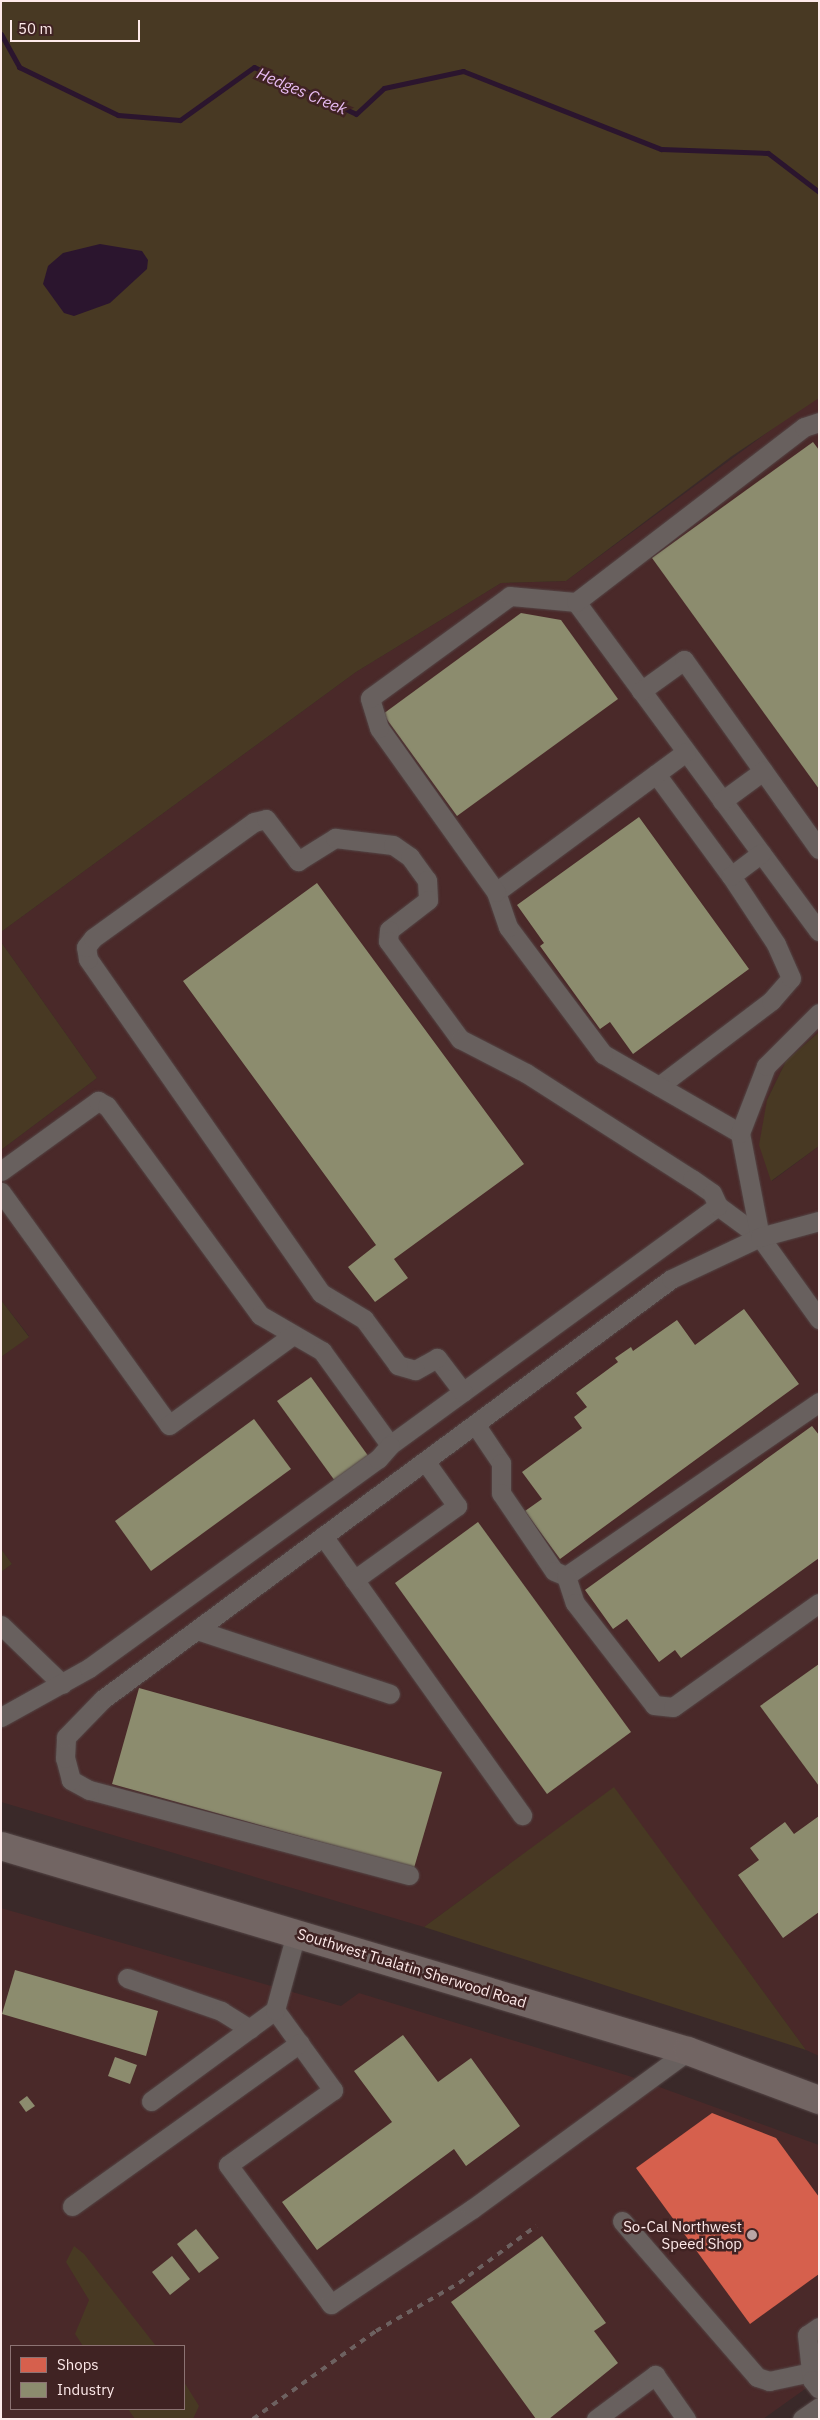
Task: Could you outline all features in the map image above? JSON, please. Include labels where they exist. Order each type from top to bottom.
[{"type":"highway","name":"Southwest Tualatin Sherwood Road","points":[[1,1846],[688,2051],[819,2100]]},
{"type":"street","points":[[740,1133],[603,1054],[508,927],[496,892],[379,728],[370,698],[510,596],[576,602],[804,427],[819,422]]},
{"type":"street","points":[[576,602],[819,931]]},
{"type":"street","points":[[641,691],[684,660],[819,849]]},
{"type":"street","points":[[496,892],[686,752]]},
{"type":"street","points":[[722,801],[763,771]]},
{"type":"street","points":[[656,774],[731,876],[776,944],[791,978],[771,1002],[659,1086]]},
{"type":"street","points":[[463,1392],[437,1358],[415,1370],[398,1365],[364,1319],[321,1293],[88,959],[86,947],[254,822],[266,820],[298,861],[335,838],[393,845],[410,857],[427,880],[428,900],[389,930],[388,941],[460,1039],[526,1073],[712,1193],[718,1206],[760,1237],[819,1319]]},
{"type":"street","points":[[731,876],[761,853]]},
{"type":"street","points":[[760,1237],[740,1133],[766,1066],[819,1013]]},
{"type":"street","points":[[1,1171],[98,1101],[107,1106],[260,1314],[322,1351],[390,1444]]},
{"type":"street","points":[[1,1192],[169,1424],[293,1335]]},
{"type":"street","points":[[1,1717],[62,1684],[378,1459],[390,1444],[718,1206]]},
{"type":"street","points":[[409,1875],[89,1790],[72,1780],[65,1758],[66,1737],[103,1699],[671,1279],[760,1237],[819,1221]]},
{"type":"street","points":[[566,1576],[819,1402]]},
{"type":"street","points":[[475,1424],[501,1463],[501,1493],[554,1571],[566,1576],[575,1603],[654,1704],[673,1707],[819,1603]]},
{"type":"street","points":[[354,1580],[457,1506],[425,1461]]},
{"type":"street","points":[[323,1536],[522,1815]]},
{"type":"street","points":[[1,1625],[62,1684]]},
{"type":"street","points":[[197,1630],[390,1694]]},
{"type":"street","points":[[151,2101],[276,2010],[296,1934]]},
{"type":"street","points":[[127,1978],[221,2011],[250,2029]]},
{"type":"street","points":[[276,2010],[333,2090],[228,2165],[331,2304],[472,2209],[688,2051]]},
{"type":"street","points":[[72,2206],[300,2043]]},
{"type":"street","points":[[622,2220],[757,2378],[769,2381],[815,2381],[807,2335],[819,2327]]},
{"type":"street","points":[[596,2419],[654,2375],[686,2419]]},
{"type":"street","points":[[802,2419],[819,2407]]},
{"type":"shaded area","points":[[1,1],[819,1],[819,398],[732,456],[566,581],[501,583],[356,672],[1,932]]},
{"type":"shaded area","points":[[100,244],[142,251],[148,260],[147,269],[110,303],[74,316],[64,313],[43,284],[48,266],[63,253]]},
{"type":"shaded area","points":[[814,398],[819,398],[819,1032],[786,1061],[767,1100],[772,1181],[819,1146],[819,2056],[806,2050],[614,1788],[424,1927],[1,1802],[1,1572],[12,1564],[1,1549],[1,1357],[29,1336],[1,1300],[1,1150],[97,1078],[1,942],[1,932],[356,672],[501,583],[566,581]]},
{"type":"shaded area","points":[[1,942],[97,1078],[1,1150]]},
{"type":"shaded area","points":[[819,1032],[819,1146],[771,1181],[759,1145],[767,1100],[786,1061]]},
{"type":"shaded area","points":[[1,1300],[29,1337],[1,1357]]},
{"type":"shaded area","points":[[1,1549],[12,1564],[1,1572]]},
{"type":"shaded area","points":[[614,1787],[806,2050],[424,1927]]},
{"type":"shaded area","points":[[1,1908],[341,2006],[359,1993],[629,2076],[819,2145],[819,2379],[763,2419],[1,2419]]},
{"type":"shaded area","points":[[74,2246],[84,2254],[155,2345],[82,2345],[75,2334],[89,2300],[66,2262]]},
{"type":"shaded area","points":[[185,2384],[199,2406],[193,2419],[135,2419],[129,2410],[185,2410]]},
{"type":"building: Shops","name":"So-Cal Northwest Speed Shop","points":[[712,2113],[776,2138],[819,2197],[819,2274],[750,2324],[636,2168]]},
{"type":"building: Industry","points":[[813,442],[819,450],[819,789],[652,558]]},
{"type":"building: Industry","points":[[521,613],[561,620],[618,699],[457,816],[383,714]]},
{"type":"building: Industry","points":[[639,817],[749,969],[633,1054],[610,1022],[600,1029],[540,946],[544,943],[517,905]]},
{"type":"building: Industry","points":[[317,883],[524,1164],[394,1259],[408,1278],[375,1302],[348,1267],[376,1245],[183,981]]},
{"type":"building: Industry","points":[[744,1309],[799,1384],[560,1559],[525,1511],[542,1499],[522,1472],[582,1428],[574,1417],[587,1407],[576,1393],[618,1362],[615,1358],[631,1347],[633,1351],[677,1320],[695,1345]]},
{"type":"building: Industry","points":[[311,1377],[369,1457],[335,1481],[277,1401]]},
{"type":"building: Industry","points":[[254,1419],[291,1469],[151,1571],[115,1521]]},
{"type":"building: Industry","points":[[812,1426],[819,1435],[819,1558],[681,1658],[675,1650],[659,1662],[627,1619],[613,1629],[585,1590]]},
{"type":"building: Industry","points":[[478,1522],[631,1732],[547,1794],[395,1583]]},
{"type":"building: Industry","points":[[819,1664],[819,1786],[760,1706]]},
{"type":"building: Industry","points":[[139,1688],[442,1772],[414,1868],[112,1784]]},
{"type":"building: Industry","points":[[819,1816],[819,1912],[783,1938],[738,1875],[759,1860],[750,1848],[785,1822],[794,1834]]},
{"type":"building: Industry","points":[[15,1970],[158,2011],[146,2056],[2,2014]]},
{"type":"building: Industry","points":[[403,2035],[438,2082],[471,2058],[520,2126],[466,2166],[454,2149],[317,2250],[282,2202],[392,2122],[354,2071]]},
{"type":"building: Industry","points":[[115,2057],[137,2065],[130,2084],[108,2076]]},
{"type":"building: Industry","points":[[27,2096],[35,2106],[26,2112],[19,2102]]},
{"type":"building: Industry","points":[[196,2229],[219,2258],[199,2273],[177,2244]]},
{"type":"building: Industry","points":[[542,2236],[606,2323],[594,2331],[618,2363],[549,2419],[536,2419],[451,2302]]},
{"type":"building: Industry","points":[[172,2256],[190,2279],[170,2295],[152,2272]]},
{"type":"waterway","name":"Hedges Creek","points":[[1,34],[19,67],[118,115],[180,120],[254,67],[356,114],[384,88],[463,71],[661,149],[768,153],[819,192]]},
{"type":"railway","points":[[253,2419],[376,2331],[459,2283],[536,2226]]},
{"type":"place","name":"So-Cal Northwest Speed Shop","points":[[752,2235]]}]
